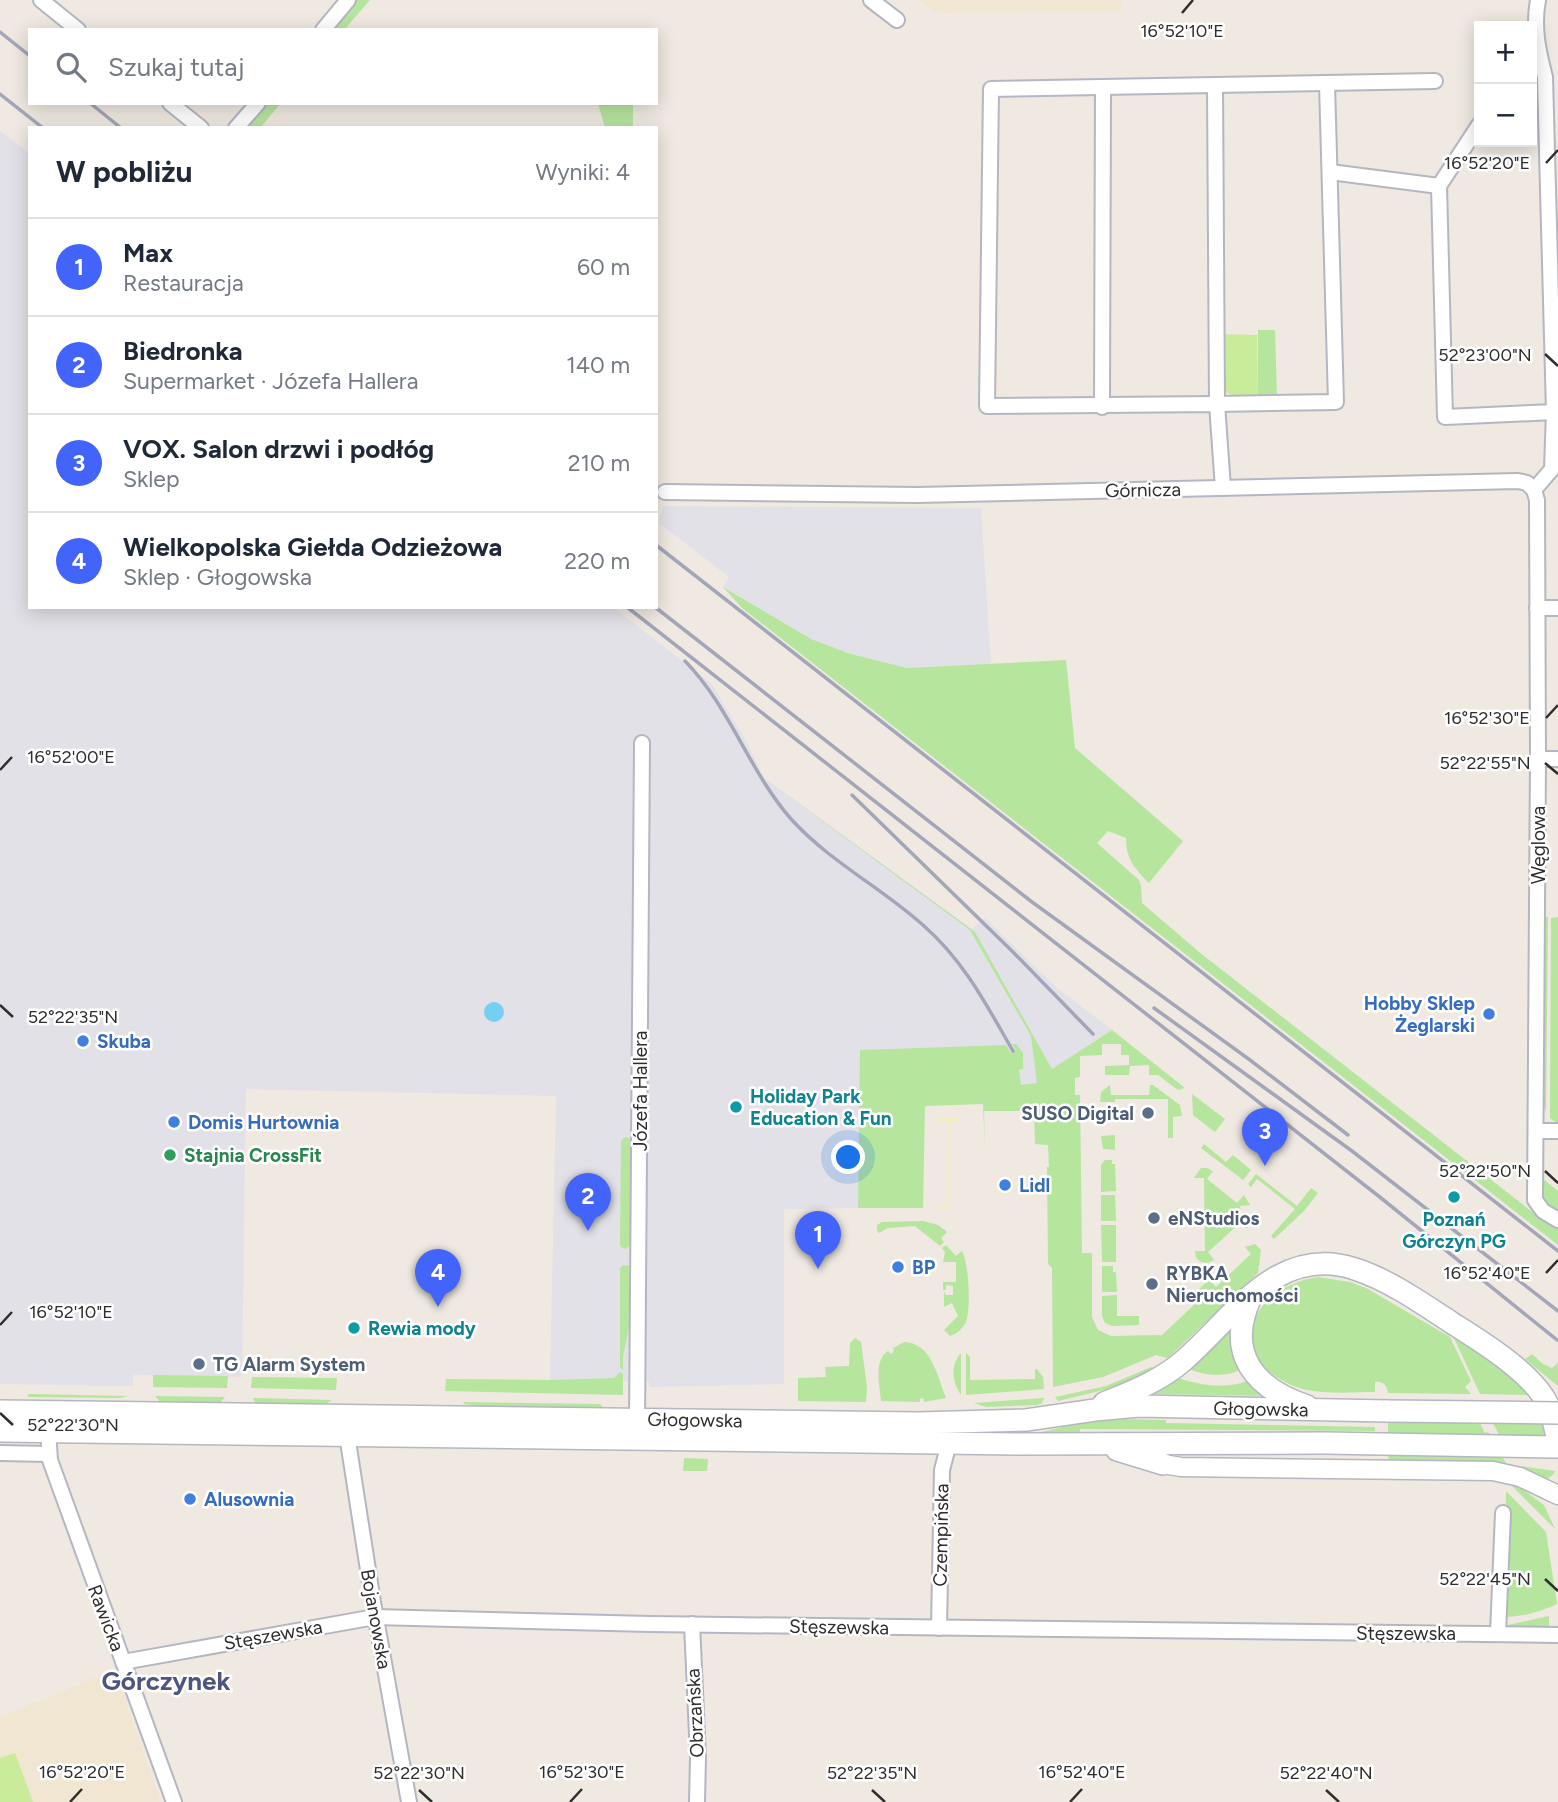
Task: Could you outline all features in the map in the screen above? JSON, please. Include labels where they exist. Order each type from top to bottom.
[{"type":"main road","points":[[1072,1413],[1127,1393],[1163,1376],[1183,1361],[1252,1294],[1277,1276],[1306,1266],[1335,1265],[1367,1274],[1405,1294],[1456,1325],[1524,1376],[1547,1403],[1558,1441]]},
{"type":"main road","points":[[1252,1294],[1244,1315],[1241,1334],[1242,1352],[1249,1367],[1264,1383],[1285,1397],[1323,1410]]},
{"type":"main road","name":"Głogowska","points":[[0,1431],[347,1435],[978,1423],[1139,1406],[1558,1413]]},
{"type":"main road","name":"Głogowska","points":[[0,1411],[637,1429],[949,1443],[1558,1447]]},
{"type":"main road","points":[[1098,1444],[1163,1464]]},
{"type":"street","points":[[41,0],[76,28]]},
{"type":"street","points":[[325,28],[348,0]]},
{"type":"street","points":[[871,0],[897,20]]},
{"type":"street","points":[[1535,21],[1538,0]]},
{"type":"street","points":[[1534,490],[1552,469],[1556,412],[1545,77],[1537,64],[1558,63]]},
{"type":"street","points":[[1327,84],[1336,402],[1102,407],[987,406],[991,89],[1435,81]]},
{"type":"street","points":[[1214,85],[1217,404],[1223,488]]},
{"type":"street","points":[[1102,407],[1103,88]]},
{"type":"street","points":[[172,105],[199,126]]},
{"type":"street","points":[[238,126],[256,105]]},
{"type":"street","points":[[1474,133],[1439,186],[1445,417],[1556,412]]},
{"type":"street","points":[[1330,172],[1439,186]]},
{"type":"street","name":"Górnicza","points":[[665,492],[917,495],[1518,481],[1527,483],[1534,490]]},
{"type":"street","name":"Węglowa","points":[[1534,490],[1537,500],[1538,759],[1535,1200],[1543,1211],[1558,1220]]},
{"type":"street","points":[[1537,608],[1558,608]]},
{"type":"street","name":"Józefa Hallera","points":[[637,1429],[642,743]]},
{"type":"street","points":[[1538,759],[1558,758]]},
{"type":"street","points":[[1537,1131],[1558,1131]]},
{"type":"street","name":"Rawicka","points":[[48,1431],[48,1454],[174,1802]]},
{"type":"street","name":"Bojanowska","points":[[347,1435],[375,1617],[409,1802]]},
{"type":"street","name":"Czempińska","points":[[939,1628],[942,1470],[949,1443]]},
{"type":"street","points":[[0,1454],[48,1454]]},
{"type":"street","points":[[1163,1464],[1181,1467],[1493,1471],[1520,1477],[1558,1495]]},
{"type":"street","points":[[1498,1634],[1503,1513]]},
{"type":"street","name":"Stęszewska","points":[[123,1662],[375,1617],[692,1625],[1558,1635]]},
{"type":"street","name":"Obrzańska","points":[[692,1625],[698,1757],[697,1802]]},
{"type":"shaded area","points":[[918,0],[1122,0],[1121,12],[936,13]]},
{"type":"shaded area","points":[[0,131],[28,152],[28,609],[616,609],[711,683],[745,739],[764,778],[972,929],[985,918],[1057,988],[1112,1030],[1053,1070],[1053,1099],[861,1050],[858,1208],[784,1209],[784,1384],[649,1387],[649,1382],[550,1380],[556,1096],[246,1089],[242,1377],[133,1375],[133,1386],[0,1384]]},
{"type":"shaded area","points":[[663,506],[981,508],[991,664],[907,668],[851,654],[811,639],[723,587],[729,577],[659,523]]},
{"type":"shaded area","points":[[115,1670],[160,1802],[0,1802],[0,1717]]},
{"type":"green space","points":[[356,0],[370,0],[346,28],[332,28]]},
{"type":"green space","points":[[265,105],[279,105],[262,126],[248,126]]},
{"type":"green space","points":[[599,105],[633,105],[633,126],[604,126]]},
{"type":"green space","points":[[1258,330],[1275,330],[1277,397],[1258,398]]},
{"type":"green space","points":[[1221,334],[1257,335],[1258,398],[1237,398],[1221,389]]},
{"type":"green space","points":[[723,587],[811,639],[851,654],[907,668],[1066,660],[1075,748],[1183,841],[1149,883],[1132,863],[1126,838],[1108,831],[1097,843],[1139,880],[1142,903],[1199,952],[1535,1214],[1558,1228],[1558,1245],[742,608]]},
{"type":"green space","points":[[760,775],[975,932],[1052,1069],[1112,1030],[1185,1088],[1178,1090],[1158,1075],[1149,1075],[1149,1065],[1130,1066],[1129,1075],[1105,1075],[1105,1066],[1129,1065],[1129,1055],[1121,1055],[1121,1044],[1102,1044],[1102,1055],[1080,1056],[1080,1077],[1075,1078],[1075,1095],[1080,1095],[1082,1253],[1092,1253],[1092,1317],[1098,1330],[1111,1336],[1162,1335],[1195,1304],[1200,1288],[1209,1280],[1216,1287],[1251,1254],[1245,1247],[1255,1244],[1261,1250],[1258,1273],[1170,1356],[1167,1358],[1156,1355],[1103,1377],[1053,1387],[1052,1268],[1048,1264],[1048,1145],[1035,1144],[1034,1111],[984,1111],[985,1151],[983,1104],[925,1106],[923,1208],[858,1208],[860,1050],[1006,1045],[1011,1053],[1016,1050],[1012,1044],[1016,1044],[1023,1053],[1023,1069],[1019,1070],[1021,1085],[1037,1083],[1031,1036],[970,930]]},
{"type":"green space","points":[[1543,916],[1548,917],[1546,1112],[1542,1100]]},
{"type":"green space","points":[[1558,917],[1558,1124],[1550,1118],[1551,918]]},
{"type":"green space","points":[[1110,1085],[1111,1095],[1149,1095],[1150,1085],[1153,1085],[1180,1105],[1182,1116],[1173,1117],[1173,1138],[1168,1138],[1168,1099],[1115,1099],[1115,1102],[1100,1102],[1101,1092]]},
{"type":"green space","points":[[1192,1094],[1225,1119],[1215,1132],[1193,1115]]},
{"type":"green space","points":[[1115,1135],[1115,1150],[1103,1149],[1101,1136]]},
{"type":"green space","points":[[625,1137],[630,1139],[630,1245],[626,1249],[620,1244],[621,1141]]},
{"type":"green space","points":[[1204,1144],[1226,1162],[1233,1155],[1251,1170],[1243,1180],[1201,1148]]},
{"type":"green space","points":[[1105,1160],[1112,1160],[1112,1164],[1115,1164],[1116,1191],[1101,1192],[1101,1165]]},
{"type":"green space","points":[[1201,1168],[1213,1171],[1207,1179],[1237,1203],[1244,1195],[1250,1205],[1240,1206],[1241,1220],[1251,1220],[1247,1229],[1240,1223],[1208,1252],[1214,1260],[1208,1263],[1196,1258],[1195,1251],[1205,1251],[1204,1178],[1194,1178]]},
{"type":"green space","points":[[1256,1174],[1297,1206],[1311,1188],[1318,1193],[1304,1211],[1274,1239],[1271,1236],[1295,1209],[1257,1179],[1251,1187],[1248,1184]]},
{"type":"green space","points":[[1542,1178],[1558,1191],[1558,1213],[1543,1199]]},
{"type":"green space","points":[[1101,1195],[1115,1195],[1116,1221],[1101,1221]]},
{"type":"green space","points":[[923,1221],[938,1225],[947,1232],[941,1238],[944,1242],[940,1246],[915,1226],[888,1228],[879,1233],[877,1231],[877,1225],[882,1222]]},
{"type":"green space","points":[[1101,1225],[1116,1225],[1116,1262],[1102,1262]]},
{"type":"green space","points":[[946,1245],[956,1256],[962,1251],[968,1286],[966,1322],[959,1331],[950,1336],[944,1330],[958,1316],[952,1303],[944,1307],[944,1292],[946,1295],[953,1295],[953,1286],[946,1285],[946,1290],[943,1290],[943,1282],[956,1282],[956,1262],[943,1262],[945,1252],[942,1248]]},
{"type":"green space","points":[[623,1265],[629,1266],[629,1327],[623,1370],[620,1367],[620,1268]]},
{"type":"green space","points":[[1102,1266],[1113,1266],[1117,1292],[1102,1292]]},
{"type":"green space","points":[[1318,1277],[1350,1282],[1368,1289],[1450,1337],[1471,1381],[1465,1387],[1471,1394],[1388,1393],[1387,1388],[1380,1382],[1375,1382],[1375,1392],[1320,1392],[1289,1384],[1268,1370],[1255,1354],[1251,1338],[1254,1321],[1263,1306],[1277,1293],[1296,1283]]},
{"type":"green space","points":[[1117,1295],[1117,1316],[1139,1316],[1139,1325],[1112,1326],[1105,1323],[1102,1316],[1102,1296]]},
{"type":"green space","points":[[1231,1325],[1232,1347],[1241,1369],[1214,1375],[1187,1368]]},
{"type":"green space","points":[[1453,1336],[1506,1373],[1529,1395],[1480,1394]]},
{"type":"green space","points":[[855,1338],[861,1342],[867,1387],[866,1402],[798,1401],[798,1378],[826,1377],[825,1367],[849,1366],[850,1343]]},
{"type":"green space","points":[[904,1342],[921,1348],[927,1354],[946,1398],[924,1402],[923,1398],[920,1402],[881,1401],[878,1374],[880,1361],[888,1351],[891,1354],[893,1348]]},
{"type":"green space","points":[[961,1353],[961,1395],[953,1374]]},
{"type":"green space","points":[[966,1353],[970,1357],[970,1380],[1035,1379],[1037,1369],[1043,1377],[1044,1389],[966,1395]]},
{"type":"green space","points":[[1532,1354],[1552,1368],[1558,1361],[1558,1386],[1525,1359]]},
{"type":"green space","points":[[1151,1367],[1158,1369],[1116,1387],[1058,1401],[1055,1397],[1106,1386]]},
{"type":"green space","points":[[620,1372],[623,1374],[623,1395],[445,1391],[446,1379],[614,1378]]},
{"type":"green space","points":[[153,1375],[228,1376],[227,1388],[153,1387]]},
{"type":"green space","points":[[252,1377],[337,1378],[336,1390],[251,1388]]},
{"type":"green space","points":[[1176,1377],[1212,1385],[1232,1385],[1249,1380],[1267,1396],[1154,1394]]},
{"type":"green space","points":[[28,1394],[128,1396],[28,1397]]},
{"type":"green space","points":[[155,1396],[225,1397],[219,1404],[161,1403]]},
{"type":"green space","points":[[253,1398],[332,1400],[323,1406],[256,1404]]},
{"type":"green space","points":[[1044,1398],[1038,1405],[986,1407],[974,1403]]},
{"type":"green space","points":[[463,1402],[600,1404],[604,1409],[498,1409]]},
{"type":"green space","points":[[1122,1419],[1166,1420],[1166,1423],[1375,1427],[1375,1431],[1080,1429],[1080,1433],[1038,1433],[1079,1423]]},
{"type":"green space","points":[[1388,1422],[1480,1423],[1485,1433],[1490,1435],[1388,1434]]},
{"type":"green space","points":[[1493,1423],[1543,1424],[1547,1436],[1499,1435]]},
{"type":"green space","points":[[1388,1455],[1503,1458],[1506,1463],[1389,1462]]},
{"type":"green space","points":[[684,1458],[708,1459],[707,1471],[683,1471]]},
{"type":"green space","points":[[1521,1466],[1555,1471],[1546,1480],[1519,1468]]},
{"type":"green space","points":[[1514,1483],[1544,1505],[1555,1529],[1512,1486]]},
{"type":"green space","points":[[1506,1491],[1546,1532],[1557,1604],[1531,1614],[1504,1617]]},
{"type":"green space","points":[[1549,1616],[1549,1629],[1511,1628],[1508,1625]]},
{"type":"green space","points":[[15,1753],[33,1802],[0,1802],[0,1758]]},
{"type":"sand","points":[[938,1117],[960,1118],[960,1121],[950,1122],[950,1208],[937,1208],[937,1205],[948,1204],[947,1122],[937,1121]]},
{"type":"water","points":[[494,1002],[501,1005],[504,1012],[501,1019],[494,1022],[487,1019],[484,1012],[487,1005]]},
{"type":"railway","points":[[0,32],[28,54]]},
{"type":"railway","points":[[0,94],[40,126]]},
{"type":"railway","points":[[92,105],[119,126]]},
{"type":"railway","points":[[658,547],[1558,1251]]},
{"type":"railway","points":[[630,609],[1381,1198],[1557,1340]]},
{"type":"railway","points":[[658,609],[1032,902],[1250,1060],[1348,1135]]},
{"type":"railway","points":[[685,661],[715,698],[763,781],[791,819],[822,849],[908,912],[938,940],[974,985],[1013,1051]]},
{"type":"railway","points":[[852,795],[1093,1034]]},
{"type":"railway","points":[[1154,1008],[1352,1151],[1558,1311]]},
{"type":"place","name":"Hobby Sklep Żeglarski","points":[[1489,1014]]},
{"type":"place","name":"Skuba","points":[[83,1041]]},
{"type":"place","name":"Holiday Park Education & Fun","points":[[736,1107]]},
{"type":"place","name":"SUSO Digital","points":[[1148,1113]]},
{"type":"place","name":"Domis Hurtownia","points":[[174,1122]]},
{"type":"place","name":"Stajnia CrossFit","points":[[170,1155]]},
{"type":"place","name":"VOX. Salon drzwi i podłóg","points":[[1265,1166]]},
{"type":"place","name":"Lidl","points":[[1005,1185]]},
{"type":"place","name":"Poznań Górczyn PG","points":[[1454,1197]]},
{"type":"place","name":"eNStudios","points":[[1154,1218]]},
{"type":"place","name":"Biedronka","points":[[588,1231]]},
{"type":"place","name":"BP","points":[[898,1267]]},
{"type":"place","name":"Max","points":[[818,1269]]},
{"type":"place","name":"RYBKA Nieruchomości","points":[[1152,1284]]},
{"type":"place","name":"Wielkopolska Giełda Odzieżowa","points":[[438,1307]]},
{"type":"place","name":"Rewia mody","points":[[354,1328]]},
{"type":"place","name":"TG Alarm System","points":[[199,1364]]},
{"type":"place","name":"Alusownia","points":[[190,1499]]},
{"type":"district","name":"Górczynek","points":[[166,1681]]}]
